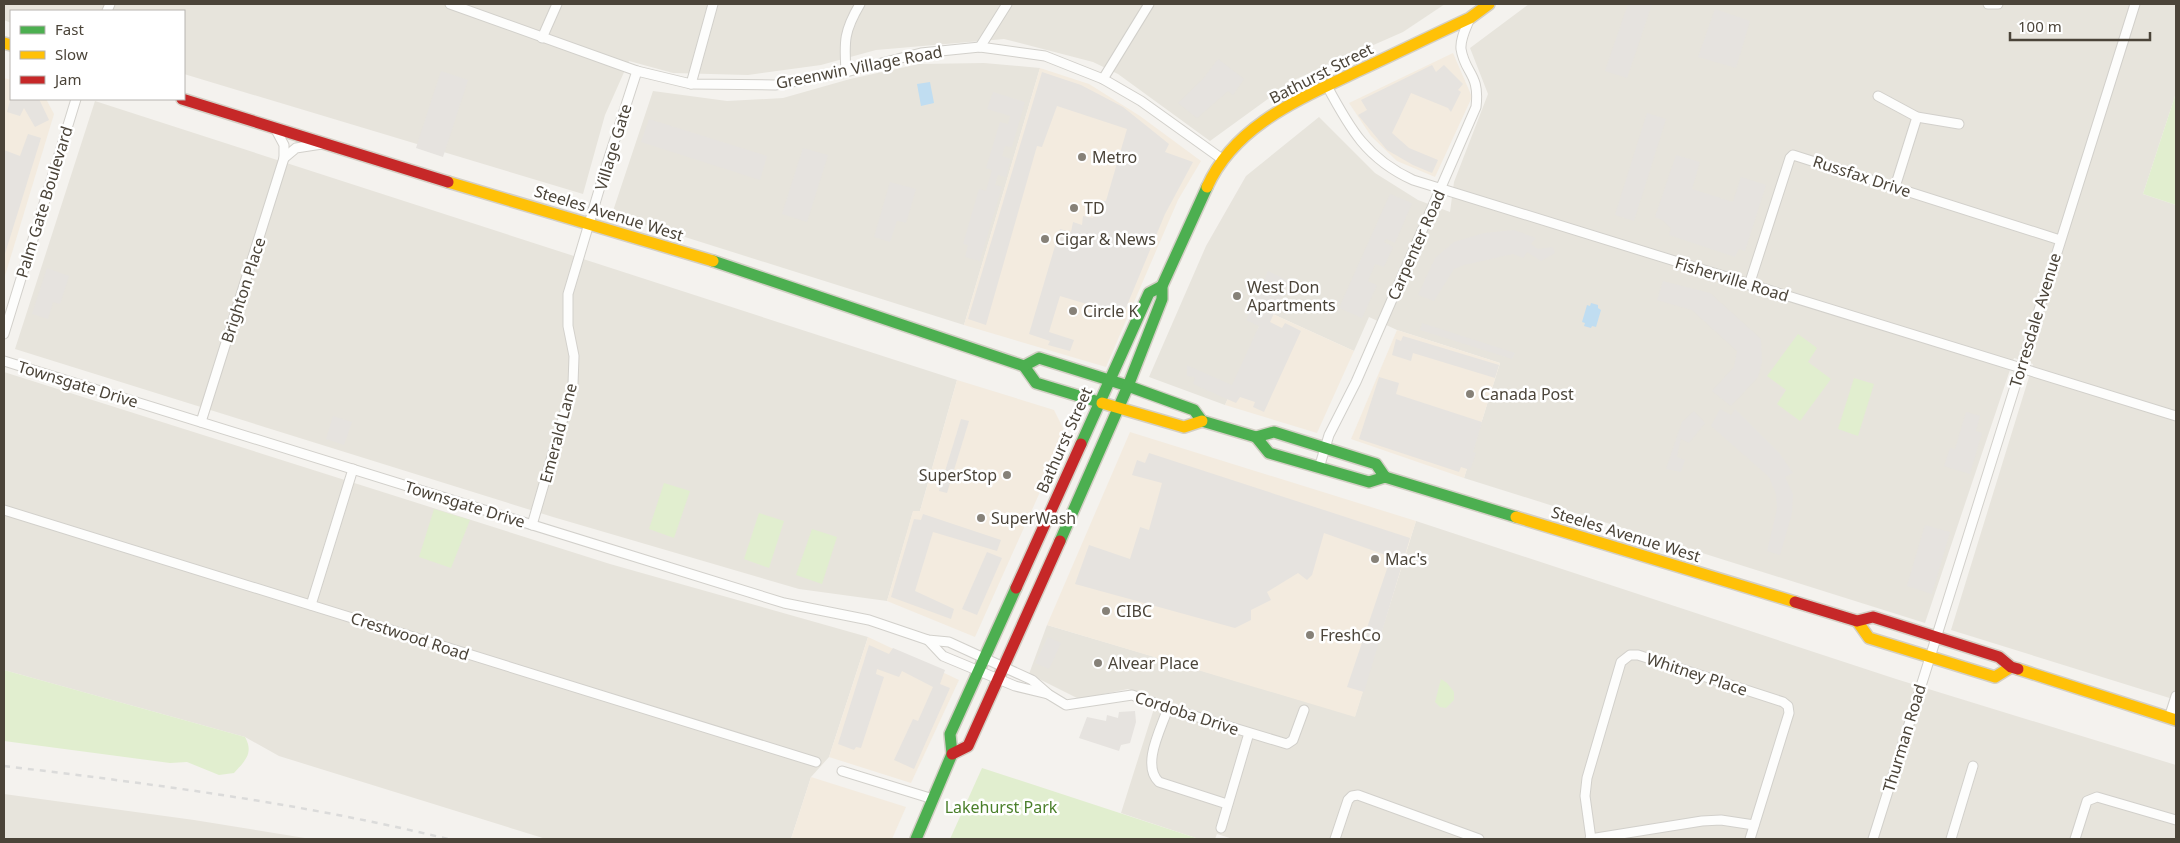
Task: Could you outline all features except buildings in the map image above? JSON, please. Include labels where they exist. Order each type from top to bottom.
[{"type":"main road","name":"Bathurst Street","points":[[952,754],[968,746],[999,680],[1128,386],[1162,298],[1162,286],[1201,196],[1222,159],[1250,130],[1290,103],[1470,18],[1489,4]]},
{"type":"main road","name":"Steeles Avenue West","points":[[185,100],[276,130],[590,223],[740,270],[1024,366],[1036,383],[1184,428],[1202,421]]},
{"type":"main road","name":"Bathurst Street","points":[[916,839],[952,754],[950,734],[983,658],[1149,293],[1162,286]]},
{"type":"main road","name":"Steeles Avenue West","points":[[1024,366],[1039,358],[1128,386],[1194,410],[1202,421],[1256,437],[1274,432],[1376,464],[1385,477]]},
{"type":"main road","name":"Steeles Avenue West","points":[[1256,437],[1269,453],[1369,482],[1385,477],[1856,621],[1873,617],[1999,657],[2011,667],[2173,719]]},
{"type":"main road","points":[[1856,621],[1869,638],[1929,658],[1995,676],[2011,667]]},
{"type":"street","name":"Greenwin Village Road","points":[[450,4],[637,71],[691,84],[775,85],[846,72],[921,53],[980,47],[1045,56],[1103,79],[1142,101],[1222,159]]},
{"type":"street","points":[[542,38],[557,4]]},
{"type":"street","points":[[691,84],[713,4]]},
{"type":"street","points":[[846,72],[844,47],[848,25],[860,4]]},
{"type":"street","points":[[980,47],[1007,4]]},
{"type":"street","points":[[1103,79],[1149,4]]},
{"type":"street","points":[[1988,4],[1998,4]]},
{"type":"street","name":"Torresdale Avenue","points":[[1935,637],[2135,4]]},
{"type":"street","name":"Carpenter Road","points":[[1319,468],[1324,449],[1356,382],[1476,107],[1477,84],[1461,48],[1463,33],[1470,18]]},
{"type":"street","name":"Village Gate","points":[[590,223],[637,71]]},
{"type":"street","name":"Fisherville Road","points":[[1327,86],[1351,129],[1371,153],[1400,174],[1750,285],[2176,416]]},
{"type":"street","points":[[1878,96],[1917,117],[1959,124]]},
{"type":"street","name":"Palm Gate Boulevard","points":[[4,334],[76,100]]},
{"type":"street","points":[[1896,187],[1917,117]]},
{"type":"street","points":[[276,130],[284,145],[284,158]]},
{"type":"street","points":[[284,158],[296,148],[322,144]]},
{"type":"street","name":"Russfax Drive","points":[[1750,285],[1792,156],[1896,187],[2060,240]]},
{"type":"street","name":"Brighton Place","points":[[201,422],[284,158]]},
{"type":"street","name":"Emerald Lane","points":[[532,525],[573,384],[574,356],[569,339],[567,308],[572,278],[590,223]]},
{"type":"street","name":"Townsgate Drive","points":[[4,361],[784,603],[869,620],[928,640],[949,642],[1004,666]]},
{"type":"street","points":[[311,605],[353,469]]},
{"type":"street","name":"Crestwood Road","points":[[4,510],[678,722],[816,762]]},
{"type":"street","name":"Thurman Road","points":[[1873,839],[1935,637]]},
{"type":"street","name":"Townsgate Drive","points":[[928,640],[943,656],[999,680]]},
{"type":"street","name":"Whitney Place","points":[[1590,839],[1585,796],[1587,778],[1621,662],[1630,655],[1638,655],[1774,699],[1788,706],[1789,713],[1750,839]]},
{"type":"street","name":"Cordoba Drive","points":[[1004,666],[1032,680],[1048,694],[1066,705],[1132,694],[1168,708],[1249,733],[1291,743],[1304,710]]},
{"type":"street","name":"Cordoba Drive","points":[[999,680],[1030,691],[1048,694]]},
{"type":"street","points":[[2173,719],[2176,696]]},
{"type":"street","points":[[1168,708],[1151,760],[1153,776],[1159,782],[1227,804]]},
{"type":"street","points":[[1221,828],[1249,733]]},
{"type":"street","points":[[1951,839],[1973,766]]},
{"type":"street","points":[[842,771],[933,798]]},
{"type":"street","points":[[1336,839],[1349,798],[1358,795],[1463,837],[1479,839]]},
{"type":"street","points":[[2075,839],[2087,801],[2097,797],[2176,820]]},
{"type":"street","points":[[1590,839],[1702,821],[1721,820],[1754,825]]},
{"type":"shaded area","points":[[4,4],[1445,4],[1403,32],[1294,80],[1210,141],[1118,74],[1093,62],[1004,39],[876,50],[821,65],[748,75],[673,73],[629,61],[605,115],[583,194],[185,74],[185,10],[10,10],[10,23],[4,20]]},
{"type":"shaded area","points":[[1529,4],[2176,4],[2176,93],[2143,194],[2176,205],[2176,700],[1951,630],[2033,364],[2014,358],[1925,623],[1464,478],[1500,363],[1397,330],[1369,317],[1354,351],[1266,311],[1225,405],[1149,377],[1206,246],[1246,176],[1319,117],[1375,173],[1418,200],[1450,212],[1454,182],[1488,94],[1470,48]]},
{"type":"shaded area","points":[[1628,4],[1652,4],[1627,78],[1605,71]]},
{"type":"shaded area","points":[[1715,9],[1750,21],[1736,68],[1698,57]]},
{"type":"shaded area","points":[[1453,53],[1472,97],[1435,177],[1397,161],[1371,136],[1349,103]]},
{"type":"shaded area","points":[[1218,59],[1244,79],[1233,95],[1228,91],[1197,118],[1178,103],[1203,79]]},
{"type":"shaded area","points":[[984,63],[1040,68],[964,325],[612,214],[653,91],[727,101],[783,98],[850,79],[919,64]]},
{"type":"shaded area","points":[[1432,65],[1436,72],[1444,65],[1463,84],[1458,90],[1461,92],[1451,112],[1448,108],[1411,93],[1392,133],[1409,148],[1438,160],[1432,173],[1413,165],[1387,150],[1358,115],[1367,110],[1361,100]]},
{"type":"shaded area","points":[[1040,68],[1089,84],[1140,116],[1201,161],[1178,200],[1106,367],[964,325]]},
{"type":"shaded area","points":[[441,71],[468,80],[443,157],[416,148]]},
{"type":"shaded area","points":[[1042,72],[1081,85],[1123,107],[1169,144],[1165,152],[1193,162],[1165,214],[1123,315],[1060,296],[1049,332],[1074,340],[1070,351],[1048,345],[1050,341],[1029,334],[1060,229],[1071,232],[1073,222],[1082,225],[1083,216],[1093,218],[1099,201],[1106,201],[1127,129],[1057,106],[1042,147],[1037,146],[986,325],[968,319]]},
{"type":"shaded area","points":[[4,78],[10,80],[10,100],[47,100],[54,114],[4,279]]},
{"type":"shaded area","points":[[993,92],[1025,102],[1012,147],[1005,146],[1002,156],[1011,159],[1006,177],[998,175],[995,185],[1002,187],[980,261],[965,257],[968,245],[963,244],[979,189],[986,191],[992,170],[986,168],[1000,122],[1008,124],[1010,116],[987,109]]},
{"type":"shaded area","points":[[10,100],[39,100],[49,120],[35,127],[24,108],[20,116],[7,112]]},
{"type":"shaded area","points":[[95,101],[957,380],[920,511],[913,512],[887,601],[799,589],[553,517],[15,349]]},
{"type":"shaded area","points":[[1647,113],[1666,119],[1634,221],[1615,215]]},
{"type":"shaded area","points":[[649,119],[767,156],[760,180],[641,142]]},
{"type":"shaded area","points":[[28,134],[41,138],[4,257],[4,150],[20,156]]},
{"type":"shaded area","points":[[803,148],[828,155],[807,222],[782,214]]},
{"type":"shaded area","points":[[1676,155],[1700,162],[1692,189],[1733,202],[1741,177],[1766,185],[1745,251],[1739,249],[1735,257],[1669,235],[1671,228],[1655,217]]},
{"type":"shaded area","points":[[890,182],[916,189],[906,223],[897,221],[890,242],[874,237]]},
{"type":"shaded area","points":[[1390,194],[1412,203],[1395,243],[1386,239],[1384,242],[1393,247],[1384,267],[1375,264],[1368,281],[1377,285],[1362,318],[1339,308]]},
{"type":"shaded area","points":[[1514,230],[1536,238],[1531,244],[1538,249],[1553,247],[1555,253],[1541,261],[1527,252],[1523,258],[1513,254],[1464,265],[1454,269],[1434,301],[1418,295],[1435,258],[1454,242],[1484,233]]},
{"type":"shaded area","points":[[47,268],[69,276],[60,304],[53,302],[48,319],[32,314]]},
{"type":"shaded area","points":[[1268,271],[1289,281],[1270,322],[1282,328],[1285,323],[1301,331],[1264,412],[1253,407],[1255,402],[1240,397],[1236,403],[1193,384],[1195,377],[1187,376],[1187,365],[1232,385],[1259,326],[1246,320]]},
{"type":"shaded area","points":[[1663,281],[1710,293],[1761,339],[1762,362],[1758,377],[1731,406],[1712,391],[1734,367],[1737,351],[1692,310],[1657,300]]},
{"type":"shaded area","points":[[1266,311],[1354,351],[1317,433],[1225,405]]},
{"type":"shaded area","points":[[1422,323],[1515,353],[1512,359],[1420,330]]},
{"type":"shaded area","points":[[1397,330],[1500,363],[1464,478],[1351,439]]},
{"type":"shaded area","points":[[1403,336],[1499,365],[1495,378],[1413,353],[1411,361],[1392,355],[1396,339],[1401,341]]},
{"type":"shaded area","points":[[4,372],[610,564],[868,637],[829,757],[811,777],[791,839],[546,839],[279,756],[245,737],[4,670]]},
{"type":"shaded area","points":[[1379,377],[1399,383],[1396,394],[1482,422],[1473,452],[1476,453],[1470,470],[1461,467],[1459,472],[1359,439]]},
{"type":"shaded area","points":[[957,380],[1054,410],[1066,434],[975,637],[887,601],[913,511],[920,511]]},
{"type":"shaded area","points":[[1720,409],[1731,415],[1735,409],[1780,454],[1793,473],[1785,477],[1793,494],[1792,513],[1780,555],[1767,551],[1777,509],[1776,494],[1769,477],[1711,426]]},
{"type":"shaded area","points":[[1694,411],[1705,423],[1689,443],[1681,439],[1677,457],[1685,460],[1681,472],[1666,469],[1682,422]]},
{"type":"shaded area","points":[[1966,412],[1980,416],[1976,431],[1982,433],[1970,474],[1944,466],[1950,448],[1955,449]]},
{"type":"shaded area","points":[[333,416],[352,422],[344,445],[326,439]]},
{"type":"shaded area","points":[[961,419],[969,421],[947,493],[939,491]]},
{"type":"shaded area","points":[[1130,432],[1416,521],[1355,717],[1047,625]]},
{"type":"shaded area","points":[[1149,453],[1410,538],[1364,692],[1347,687],[1391,557],[1324,533],[1312,575],[1307,580],[1298,573],[1267,592],[1271,600],[1251,610],[1251,620],[1235,628],[1075,584],[1089,545],[1130,559],[1140,527],[1149,530],[1162,483],[1132,475],[1137,460],[1145,463]]},
{"type":"shaded area","points":[[923,514],[1001,540],[997,551],[933,532],[915,591],[954,609],[951,619],[891,597],[914,519],[921,520]]},
{"type":"shaded area","points":[[1416,521],[1896,679],[2176,765],[2176,839],[1233,839],[1217,834],[1215,839],[1199,839],[1121,813],[1157,699],[1128,689],[1079,699],[1029,674],[1047,625],[1355,716]]},
{"type":"shaded area","points":[[1925,525],[1950,532],[1932,594],[1907,586]]},
{"type":"shaded area","points":[[987,552],[1002,558],[977,615],[962,609]]},
{"type":"shaded area","points":[[868,637],[959,680],[911,783],[829,757]]},
{"type":"shaded area","points":[[1048,637],[1061,643],[1049,669],[1035,663]]},
{"type":"shaded area","points":[[869,645],[889,654],[893,648],[945,670],[940,684],[950,688],[914,769],[894,760],[913,719],[918,721],[933,687],[902,671],[899,677],[877,669],[876,674],[884,677],[861,748],[856,747],[854,750],[838,744]]},
{"type":"shaded area","points":[[1135,711],[1136,722],[1130,743],[1121,745],[1119,751],[1079,738],[1087,717],[1106,721],[1107,715],[1118,718],[1119,712]]},
{"type":"shaded area","points":[[811,777],[906,807],[892,839],[791,839]]},
{"type":"shaded area","points":[[4,794],[194,820],[311,839],[4,839]]},
{"type":"green space","points":[[2176,93],[2176,205],[2143,194]]},
{"type":"green space","points":[[1798,334],[1817,348],[1808,362],[1831,379],[1800,421],[1777,404],[1786,390],[1767,376]]},
{"type":"green space","points":[[1854,378],[1874,384],[1858,436],[1838,429]]},
{"type":"green space","points":[[664,483],[690,491],[674,538],[649,529]]},
{"type":"green space","points":[[434,509],[470,520],[451,568],[419,557]]},
{"type":"green space","points":[[759,513],[784,521],[769,568],[744,559]]},
{"type":"green space","points":[[812,529],[837,537],[822,584],[796,575]]},
{"type":"green space","points":[[4,670],[245,737],[249,748],[247,756],[234,773],[219,775],[187,762],[170,763],[4,741]]},
{"type":"green space","points":[[1441,679],[1454,692],[1454,700],[1446,708],[1440,707],[1435,702]]},
{"type":"green space","name":"Lakehurst Park","points":[[982,768],[1199,839],[950,839]]},
{"type":"water","points":[[930,82],[934,103],[921,106],[917,84]]},
{"type":"water","points":[[1591,303],[1598,305],[1598,308],[1601,310],[1596,327],[1592,326],[1591,328],[1584,326],[1585,323],[1582,322],[1587,305],[1590,306]]},
{"type":"railway","points":[[4,766],[116,780],[282,805],[393,826],[448,839]]},
{"type":"traffic: fast","points":[[1060,541],[1128,386],[1162,299],[1162,286],[1207,187]]},
{"type":"traffic: fast","points":[[713,261],[1024,366],[1036,383],[1102,403]]},
{"type":"traffic: fast","points":[[1081,444],[1149,293],[1162,286]]},
{"type":"traffic: fast","points":[[1024,366],[1039,358],[1128,386],[1194,410],[1202,421],[1256,437],[1274,432],[1376,464],[1385,477]]},
{"type":"traffic: fast","points":[[1256,437],[1269,453],[1369,482],[1385,477],[1516,517]]},
{"type":"traffic: fast","points":[[916,839],[952,754],[950,734],[1016,588]]},
{"type":"traffic: slow","points":[[1207,187],[1219,165],[1235,146],[1272,115],[1316,91],[1470,18],[1489,4]]},
{"type":"traffic: slow","points":[[4,43],[10,45]]},
{"type":"traffic: slow","points":[[448,182],[713,261]]},
{"type":"traffic: slow","points":[[1102,403],[1184,427],[1202,421]]},
{"type":"traffic: slow","points":[[1516,517],[1795,602]]},
{"type":"traffic: slow","points":[[1857,621],[1869,638],[1995,677],[2011,667]]},
{"type":"traffic: slow","points":[[2018,669],[2176,720]]},
{"type":"traffic: jam","points":[[185,100],[448,182]]},
{"type":"traffic: jam","points":[[1016,588],[1081,444]]},
{"type":"traffic: jam","points":[[952,754],[968,746],[1060,541]]},
{"type":"traffic: jam","points":[[1795,602],[1857,621],[1873,617],[1999,657],[2011,667],[2018,669]]},
{"type":"place","name":"Metro","points":[[1082,157]]},
{"type":"place","name":"TD","points":[[1074,208]]},
{"type":"place","name":"Cigar & News","points":[[1045,239]]},
{"type":"place","name":"West Don Apartments","points":[[1237,296]]},
{"type":"place","name":"Circle K","points":[[1073,311]]},
{"type":"place","name":"Canada Post","points":[[1470,394]]},
{"type":"place","name":"SuperStop","points":[[1007,475]]},
{"type":"place","name":"SuperWash","points":[[981,518]]},
{"type":"place","name":"Mac's","points":[[1375,559]]},
{"type":"place","name":"CIBC","points":[[1106,611]]},
{"type":"place","name":"FreshCo","points":[[1310,635]]},
{"type":"place","name":"Alvear Place","points":[[1098,663]]}]
